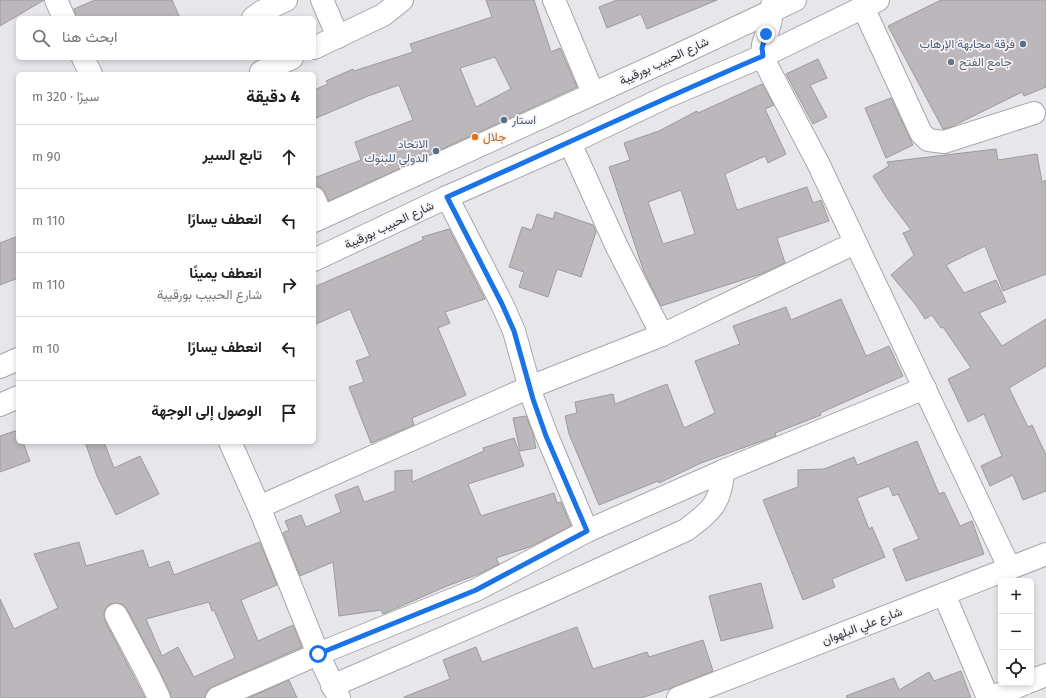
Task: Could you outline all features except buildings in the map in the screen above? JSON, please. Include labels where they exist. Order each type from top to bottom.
[{"type":"street","points":[[56,0],[63,16]]},
{"type":"street","points":[[256,16],[286,0]]},
{"type":"street","points":[[322,0],[338,37]]},
{"type":"street","points":[[316,47],[383,15],[402,0]]},
{"type":"street","points":[[554,0],[593,93]]},
{"type":"street","name":"شارع الحبيب بورقيبة","points":[[317,212],[676,56],[772,5],[795,0]]},
{"type":"street","points":[[870,4],[921,133],[928,140],[944,142],[1034,113]]},
{"type":"street","name":"شارع الحبيب بورقيبة","points":[[316,259],[447,197],[570,143],[666,97],[763,56],[870,4]]},
{"type":"street","points":[[772,5],[770,22],[763,40],[763,56],[767,66],[818,163],[1009,567]]},
{"type":"street","points":[[84,60],[90,72]]},
{"type":"street","points":[[260,68],[286,60]]},
{"type":"street","points":[[570,143],[617,247],[662,334]]},
{"type":"street","points":[[447,197],[512,324],[546,436],[587,531]]},
{"type":"street","points":[[259,507],[530,387],[662,334],[855,243]]},
{"type":"street","points":[[0,367],[16,360]]},
{"type":"street","points":[[217,698],[318,654],[476,590],[587,531],[723,471],[925,388]]},
{"type":"street","points":[[0,405],[16,398]]},
{"type":"street","points":[[231,444],[259,507],[318,654],[336,692],[686,530],[703,517],[718,498],[722,488],[723,471]]},
{"type":"street","name":"شارع علي البلهوان","points":[[678,698],[1009,567],[1046,554]]},
{"type":"street","points":[[944,594],[989,698],[1019,686]]},
{"type":"street","points":[[116,615],[159,698]]},
{"type":"street","points":[[1034,680],[1046,675]]},
{"type":"place","name":"فرقة مجابهة الإرهاب","points":[[1023,44]]},
{"type":"place","name":"جامع الفتح","points":[[951,62]]},
{"type":"place","name":"استار","points":[[504,120]]},
{"type":"place","name":"جلال","points":[[475,137]]},
{"type":"place","name":"الاتحاد الدولي للبنوك","points":[[436,151]]},
{"type":"route","points":[[318,654],[476,590],[587,531],[546,436],[533,399],[514,331],[502,304],[447,197],[570,143],[666,97],[763,56],[763,40],[766,34]]}]
